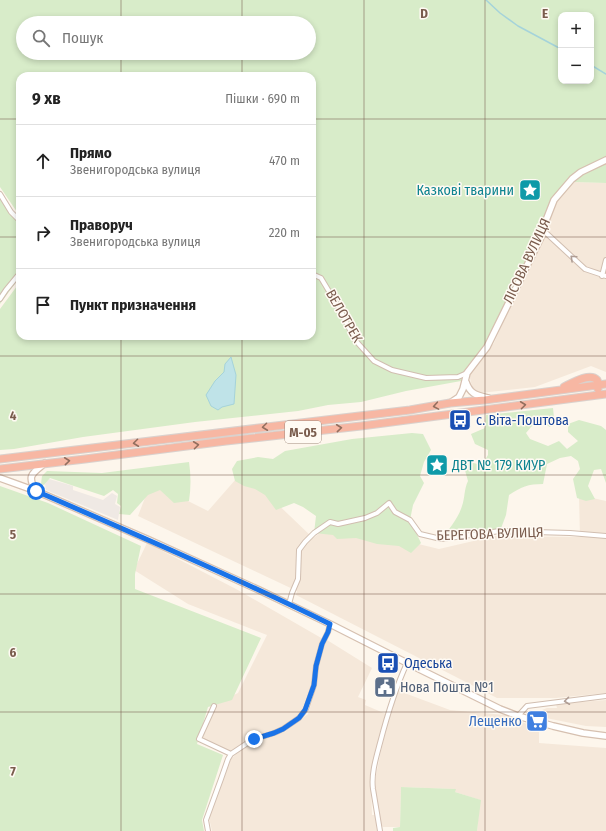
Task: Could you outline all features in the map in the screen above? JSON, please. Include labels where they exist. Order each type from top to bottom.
[{"type":"highway","name":"М-05","points":[[0,459],[410,410],[450,403],[554,391],[590,376],[603,384]]},
{"type":"highway","points":[[562,400],[592,393],[597,391],[603,384]]},
{"type":"highway","name":"М-05","points":[[0,468],[361,426],[606,394]]},
{"type":"street","name":"ЛІСОВА ВУЛИЦЯ","points":[[450,403],[459,398],[467,373],[487,346],[544,230],[545,223],[554,200],[572,179],[581,172],[606,160]]},
{"type":"street","points":[[0,194],[11,212],[16,217]]},
{"type":"street","points":[[544,230],[585,270],[604,276],[606,260]]},
{"type":"street","name":"ВЕЛОТРЕК","points":[[316,276],[322,278],[355,340],[374,361],[392,370],[426,378],[458,377],[467,373]]},
{"type":"street","points":[[0,299],[16,278]]},
{"type":"street","points":[[466,379],[468,388],[472,393],[478,396],[493,399]]},
{"type":"street","points":[[36,491],[31,483],[31,477],[33,473],[45,463]]},
{"type":"street","points":[[0,478],[36,491],[149,540],[289,604],[488,703],[518,716],[567,730],[606,736]]},
{"type":"street","name":"БЕРЕГОВА ВУЛИЦЯ","points":[[289,604],[298,579],[299,550],[305,542],[314,533],[330,522],[338,524],[366,518],[377,513],[389,502],[395,512],[410,520],[420,534],[441,539],[500,531],[570,533],[606,536]]},
{"type":"street","points":[[208,831],[206,820],[231,754],[252,740],[283,729],[299,718],[305,710],[314,685],[316,666],[322,644],[330,624]]},
{"type":"street","points":[[380,831],[372,783],[374,767],[386,720],[395,692],[407,663]]},
{"type":"street","points":[[518,716],[527,706],[606,696]]},
{"type":"street","points":[[214,706],[199,739],[231,754]]},
{"type":"shaded area","points":[[573,182],[606,183],[606,372],[591,366],[535,387],[480,393],[472,387],[469,374],[494,343],[556,202]]},
{"type":"shaded area","points":[[243,471],[313,538],[323,531],[344,526],[439,549],[495,536],[580,537],[579,495],[606,501],[606,693],[556,698],[497,698],[296,595],[297,591],[138,516],[148,490],[162,488],[208,511]]},
{"type":"shaded area","points":[[49,479],[73,486],[73,490],[103,500],[112,493],[117,496],[115,504],[120,507],[118,520],[46,490],[45,484]]},
{"type":"shaded area","points":[[147,543],[236,589],[323,639],[320,644],[306,706],[295,719],[281,729],[230,752],[201,738],[217,703],[238,693],[267,635],[188,604],[134,570]]},
{"type":"shaded area","points":[[327,640],[372,668],[358,697],[366,700],[365,705],[386,714],[371,782],[372,815],[375,815],[377,831],[212,831],[209,818],[231,759],[238,752],[262,738],[285,732],[308,714],[313,698],[320,657]]},
{"type":"shaded area","points":[[399,691],[450,710],[505,715],[539,729],[539,743],[606,748],[606,831],[477,831],[480,800],[455,792],[455,789],[401,787],[400,827],[383,827],[380,824],[375,788],[376,775],[391,709]]},
{"type":"shaded area","points":[[606,700],[606,727],[586,726],[546,718],[541,715],[542,710],[547,708],[557,708],[556,704]]},
{"type":"green space","points":[[0,0],[606,0],[606,183],[573,182],[563,187],[484,345],[467,367],[461,381],[406,391],[361,402],[328,405],[298,411],[195,422],[0,450],[0,309],[16,287],[16,340],[316,340],[316,72],[16,72],[16,210],[0,187]]},
{"type":"green space","points":[[0,194],[16,216],[16,282],[0,304]]},
{"type":"green space","points":[[553,408],[554,418],[550,427],[539,421],[526,433],[530,439],[548,446],[559,441],[567,449],[578,441],[568,432],[568,424],[579,420],[601,426],[606,430],[606,483],[601,469],[594,470],[588,486],[595,499],[586,501],[577,498],[573,479],[580,469],[578,461],[571,456],[560,458],[547,464],[543,484],[525,486],[509,495],[506,515],[500,531],[441,539],[456,520],[464,500],[468,481],[464,467],[469,462],[482,465],[488,455],[488,450],[475,444],[471,434],[485,428],[486,415]]},
{"type":"green space","points":[[412,433],[423,434],[431,450],[424,462],[420,476],[424,483],[413,505],[410,520],[421,543],[411,553],[399,546],[377,544],[356,538],[337,539],[333,535],[314,533],[316,516],[294,503],[276,510],[265,495],[255,489],[244,486],[235,481],[232,469],[237,461],[258,457],[273,459],[285,451],[352,439]]},
{"type":"green space","points":[[189,462],[189,501],[174,503],[160,490],[148,495],[130,515],[119,514],[121,506],[117,503],[118,494],[113,490],[104,496],[50,478],[44,485],[41,484],[42,476],[47,471],[102,473]]},
{"type":"green space","points":[[0,486],[48,503],[141,546],[135,574],[135,589],[261,638],[232,700],[208,707],[197,744],[223,755],[202,820],[204,831],[0,831]]},
{"type":"green space","points":[[401,787],[456,789],[455,792],[481,800],[477,831],[393,831],[393,828],[400,827]]},
{"type":"water","points":[[231,357],[236,375],[234,404],[222,407],[218,410],[211,406],[206,395],[215,381],[224,372],[225,364]]},
{"type":"waterway","points":[[486,0],[500,13],[518,26],[559,48]]},
{"type":"waterway","points":[[594,67],[606,74]]},
{"type":"place","name":"Казкові тварини","points":[[530,190]]},
{"type":"place","name":"с. Віта-Поштова","points":[[460,420]]},
{"type":"place","name":"ДВТ № 179 КИУР","points":[[437,465]]},
{"type":"place","name":"Одеська","points":[[388,663]]},
{"type":"place","name":"Нова Пошта №1","points":[[385,687]]},
{"type":"place","name":"Лещенко","points":[[537,721]]},
{"type":"route","points":[[36,491],[149,540],[330,624],[322,644],[316,666],[314,685],[308,706],[299,718],[283,729],[254,739]]}]
